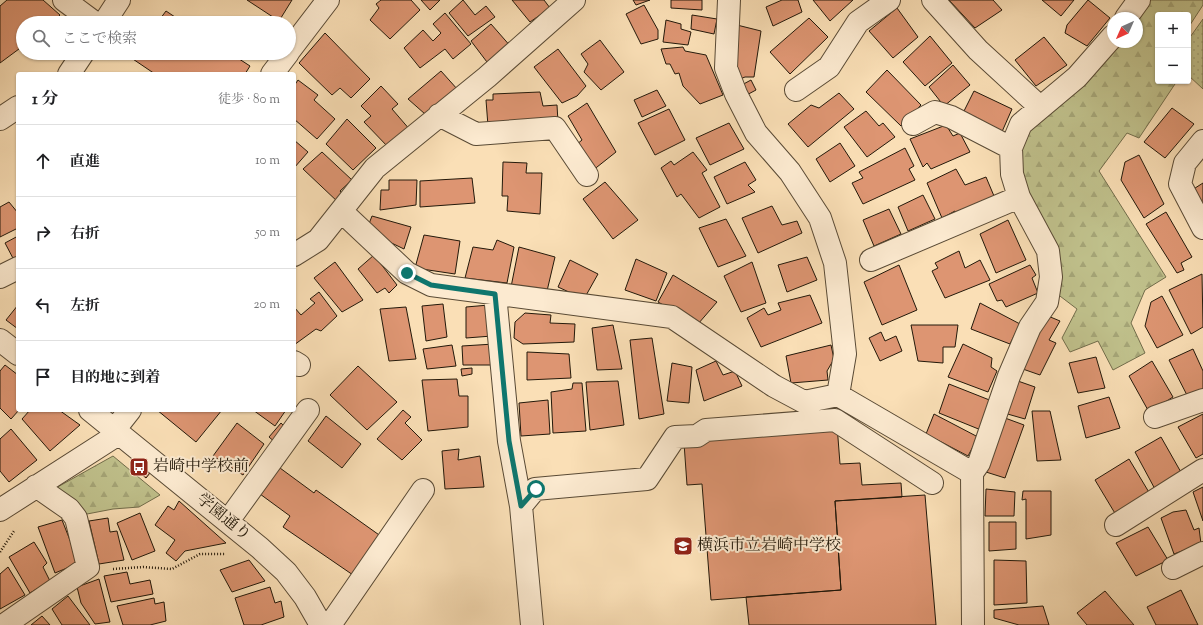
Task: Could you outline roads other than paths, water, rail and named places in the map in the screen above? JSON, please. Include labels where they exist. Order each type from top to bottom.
[{"type":"street","points":[[64,0],[85,16]]},
{"type":"street","points":[[109,16],[119,0]]},
{"type":"street","points":[[296,42],[328,0]]},
{"type":"street","points":[[296,254],[318,240],[375,168],[440,115],[574,0]]},
{"type":"street","points":[[729,0],[726,68],[736,94],[756,133],[790,172],[820,218],[835,263],[845,354],[838,395]]},
{"type":"street","points":[[796,90],[829,67],[858,22],[889,0]]},
{"type":"street","points":[[933,0],[978,50],[1040,107]]},
{"type":"street","points":[[1130,12],[1139,0]]},
{"type":"street","points":[[973,625],[972,473],[979,463],[1008,376],[1030,327],[1047,302],[1051,277],[1048,251],[1019,197],[1012,174],[1011,148],[1021,124],[1077,77],[1107,43]]},
{"type":"street","points":[[70,72],[78,60]]},
{"type":"street","points":[[273,72],[282,60]]},
{"type":"street","points":[[0,119],[16,108]]},
{"type":"street","points":[[913,124],[935,112],[951,117],[1011,148]]},
{"type":"street","points":[[440,115],[476,134],[555,128],[587,175]]},
{"type":"street","points":[[1203,141],[1185,163],[1180,184],[1203,228]]},
{"type":"street","points":[[871,260],[1019,197]]},
{"type":"street","points":[[341,211],[407,273],[431,285],[672,317],[774,386],[804,402],[838,395],[972,473]]},
{"type":"street","points":[[0,277],[16,269]]},
{"type":"street","points":[[495,294],[509,441],[521,506],[532,625]]},
{"type":"street","points":[[1155,417],[1203,400]]},
{"type":"street","points":[[228,521],[308,410]]},
{"type":"street","name":"学園通り","points":[[93,412],[228,521],[286,572],[300,590],[321,625]]},
{"type":"street","points":[[0,510],[117,431],[129,412]]},
{"type":"street","points":[[521,506],[536,489],[647,479],[675,437],[698,436],[706,430],[835,420],[932,483]]},
{"type":"street","points":[[1116,525],[1203,470]]},
{"type":"street","points":[[4,625],[88,566],[76,518],[69,510],[36,486]]},
{"type":"street","points":[[330,625],[423,490]]},
{"type":"street","points":[[1173,568],[1203,553]]},
{"type":"place","name":"岩崎中学校前","points":[[139,467]]},
{"type":"place","name":"横浜市立岩崎中学校","points":[[683,546]]}]
